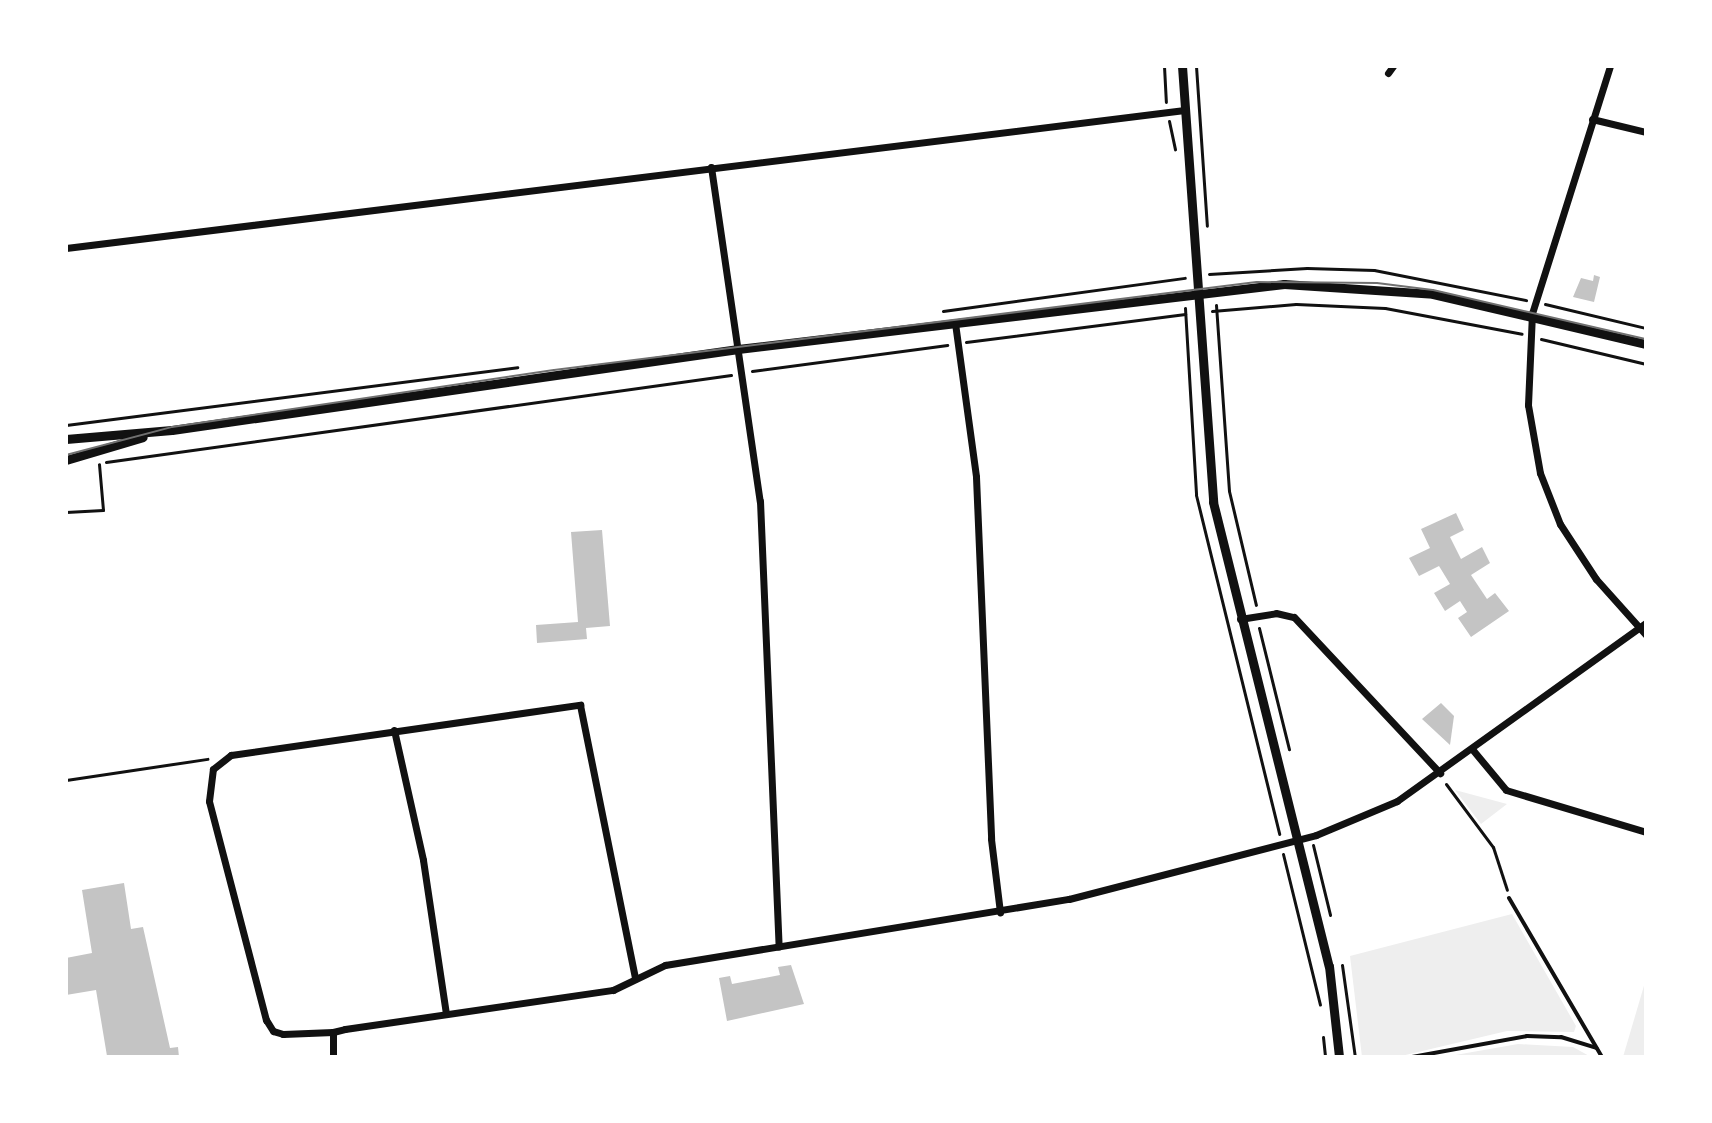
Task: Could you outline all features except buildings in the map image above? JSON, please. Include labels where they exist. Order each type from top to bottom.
[{"type":"street","points":[[1182,66],[1213,502],[1329,966],[1339,1057]]},
{"type":"street","points":[[1610,66],[1532,317],[1528,405],[1547,497],[1578,555],[1646,635]]},
{"type":"street","points":[[66,248],[1185,110]]},
{"type":"street","points":[[1592,119],[1646,132]]},
{"type":"street","points":[[711,167],[760,501],[779,947]]},
{"type":"street","points":[[79,456],[70,438],[172,430],[738,349],[1284,284],[1352,285],[1433,294],[1646,344]]},
{"type":"street","points":[[955,323],[976,477],[991,839],[1000,912]]},
{"type":"street","points":[[66,460],[172,430]]},
{"type":"street","points":[[1240,619],[1294,617],[1440,773]]},
{"type":"street","points":[[635,979],[584,709],[573,703],[220,759],[209,780],[217,844],[273,1031],[333,1032],[613,990],[665,965],[1000,912],[1297,841],[1357,821],[1440,773],[1646,623]]},
{"type":"street","points":[[394,730],[423,860],[446,1013]]},
{"type":"street","points":[[1472,749],[1506,790],[1646,832]]},
{"type":"street","points":[[333,1032],[333,1057]]},
{"type":"lane","points":[[1509,898],[1602,1057]]},
{"type":"lane","points":[[1412,1057],[1527,1036],[1561,1037],[1596,1048]]},
{"type":"path","points":[[1164,66],[1167,112],[1176,162]]},
{"type":"path","points":[[1196,66],[1207,236]]},
{"type":"path","points":[[1209,266],[1211,274],[1296,268],[1374,270],[1526,300]]},
{"type":"path","points":[[940,311],[1183,278],[1184,269]]},
{"type":"path","points":[[1289,756],[1229,491],[1219,311],[1296,304],[1385,308],[1524,335]]},
{"type":"path","points":[[1550,305],[1646,328]]},
{"type":"path","points":[[741,374],[1186,314]]},
{"type":"path","points":[[1542,339],[1646,364]]},
{"type":"path","points":[[66,425],[523,366]]},
{"type":"path","points":[[66,512],[103,510],[99,463],[731,375]]},
{"type":"path","points":[[66,780],[207,759]]},
{"type":"path","points":[[1446,784],[1493,847],[1509,898]]},
{"type":"path","points":[[1309,837],[1331,918]]},
{"type":"path","points":[[1342,963],[1355,1057]]},
{"type":"shaded area","points":[[1455,790],[1507,804],[1481,824]]},
{"type":"shaded area","points":[[1512,914],[1576,1026],[1574,1032],[1507,1031],[1397,1057],[1362,1057],[1350,956]]},
{"type":"shaded area","points":[[1646,979],[1646,1057],[1623,1057]]},
{"type":"shaded area","points":[[1518,1044],[1573,1047],[1591,1057],[1444,1057]]},
{"type":"tram line","points":[[66,455],[172,427],[554,370],[1257,282],[1377,283],[1433,290],[1646,339]]}]
